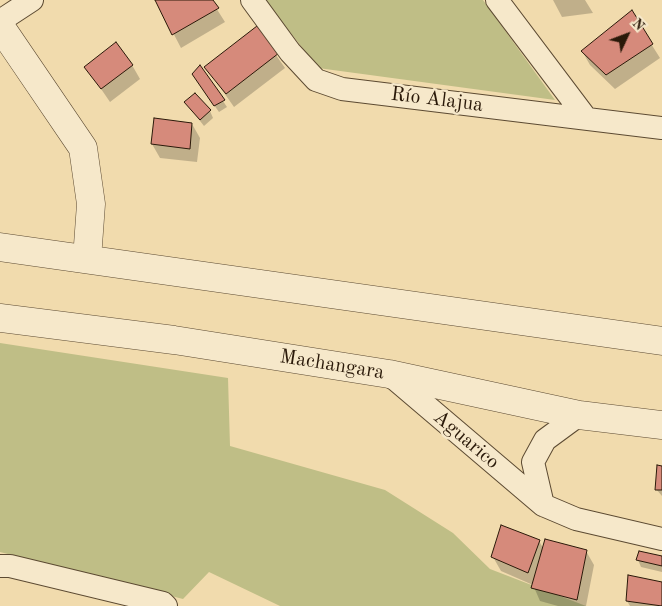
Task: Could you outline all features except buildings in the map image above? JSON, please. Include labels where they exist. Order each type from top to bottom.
[{"type":"street","points":[[0,21],[32,0]]},
{"type":"street","name":"Río Alajua","points":[[252,0],[290,52],[316,80],[342,89],[662,128]]},
{"type":"street","points":[[497,0],[586,118]]},
{"type":"street","points":[[0,26],[83,148],[91,204],[88,259]]},
{"type":"street","points":[[0,247],[662,341]]},
{"type":"street","name":"Machangara","points":[[0,318],[174,340],[389,374],[579,415],[662,425]]},
{"type":"street","name":"Aguarico","points":[[389,374],[543,505],[576,520],[662,539]]},
{"type":"street","points":[[543,505],[534,462],[545,440],[579,415]]},
{"type":"street","points":[[0,566],[10,566],[163,603],[166,606]]},
{"type":"shaded area","points":[[265,0],[483,0],[555,100],[318,68]]},
{"type":"shaded area","points":[[0,343],[228,378],[230,446],[385,490],[453,533],[490,569],[586,606],[280,606],[209,572],[183,599],[0,552]]}]
